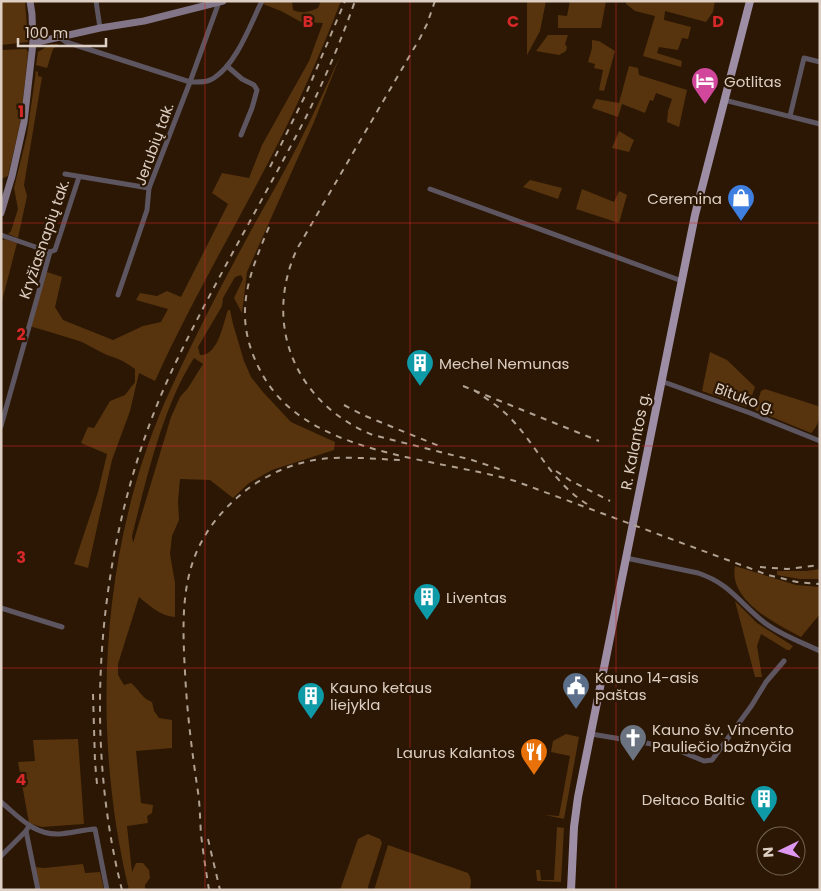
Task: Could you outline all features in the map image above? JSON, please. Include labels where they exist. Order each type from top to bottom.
[{"type":"main road","points":[[1,213],[12,176],[24,122],[33,43],[30,1]]},
{"type":"main road","name":"R. Kalantos g.","points":[[571,890],[574,827],[661,381],[695,216],[750,1]]},
{"type":"main road","points":[[33,43],[100,28],[144,21],[197,4],[221,2]]},
{"type":"street","points":[[96,1],[100,28]]},
{"type":"street","points":[[62,36],[62,39],[66,42],[190,82],[204,82],[213,79],[234,57],[262,1]]},
{"type":"street","name":"Jerubių tak.","points":[[118,295],[147,210],[149,188],[210,26],[221,2]]},
{"type":"street","points":[[790,116],[804,58],[820,62]]},
{"type":"street","points":[[227,66],[242,79],[254,85],[258,90],[241,135]]},
{"type":"street","points":[[724,100],[820,124]]},
{"type":"street","points":[[65,174],[149,188]]},
{"type":"street","name":"Kryžiasnapių tak.","points":[[1,426],[50,252],[55,250],[79,177]]},
{"type":"street","points":[[430,189],[682,281]]},
{"type":"street","points":[[1,235],[50,252]]},
{"type":"street","name":"Bituko g.","points":[[661,381],[820,441]]},
{"type":"street","points":[[626,558],[698,572],[708,576],[732,591],[771,628],[820,651]]},
{"type":"street","points":[[1,608],[62,626]]},
{"type":"street","points":[[591,734],[670,747],[704,761],[712,760],[752,705],[766,682],[784,661]]},
{"type":"street","points":[[1,802],[28,829],[52,834],[95,829],[107,890]]},
{"type":"street","points":[[1,856],[28,829]]},
{"type":"street","points":[[28,829],[38,890]]},
{"type":"shaded area","points":[[1,1],[25,1],[28,42],[1,45]]},
{"type":"shaded area","points":[[264,1],[292,1],[293,10],[302,12],[318,8],[321,1],[333,1],[334,3],[335,1],[341,1],[289,122],[196,298],[155,381],[139,373],[130,411],[112,460],[88,568],[74,564],[98,492],[107,454],[81,443],[88,427],[94,428],[110,401],[125,395],[135,382],[135,369],[121,360],[82,342],[29,326],[44,271],[62,277],[55,307],[63,320],[113,340],[143,326],[161,322],[168,309],[136,300],[140,293],[157,296],[167,291],[181,297],[228,204],[212,193],[222,173],[249,178],[262,145],[309,61],[323,23],[301,22],[263,4]]},
{"type":"shaded area","points":[[527,1],[546,1],[540,31],[527,55]]},
{"type":"shaded area","points":[[570,1],[606,1],[601,28],[558,28],[558,15],[567,16]]},
{"type":"shaded area","points":[[626,1],[715,1],[713,12],[706,22],[665,11],[664,20],[691,27],[688,39],[682,38],[678,50],[659,47],[657,53],[682,61],[681,67],[643,56],[655,16],[635,11],[626,4]]},
{"type":"shaded area","points":[[548,35],[568,35],[565,44],[567,47],[566,51],[559,55],[536,51]]},
{"type":"shaded area","points":[[592,40],[599,41],[615,51],[604,91],[599,90],[603,70],[594,68],[595,64],[588,62]]},
{"type":"shaded area","points":[[51,44],[59,44],[53,49],[47,68],[36,65],[38,52]]},
{"type":"shaded area","points":[[26,49],[28,52],[21,119],[8,176],[1,179],[1,50]]},
{"type":"shaded area","points":[[341,54],[314,122],[247,272],[242,313],[234,298],[243,279],[241,275],[235,277],[223,298],[222,306],[198,347],[200,355],[206,354],[211,350],[219,338],[228,310],[230,310],[244,361],[251,377],[291,422],[335,442],[334,450],[272,470],[249,483],[233,498],[210,480],[180,479],[179,520],[172,536],[170,554],[175,583],[175,617],[160,613],[139,597],[118,664],[118,675],[124,685],[131,683],[134,685],[145,698],[152,702],[154,711],[159,718],[172,720],[172,748],[136,751],[141,803],[153,805],[152,813],[147,816],[148,823],[127,826],[132,872],[136,863],[143,863],[149,870],[150,878],[145,885],[145,890],[129,890],[117,830],[109,769],[106,707],[108,644],[115,582],[126,521],[143,461],[174,381],[219,291],[294,153]],"holes":[[[194,358],[203,364],[180,397],[171,417],[133,543],[132,536],[164,421],[173,398]]]},
{"type":"shaded area","points":[[629,66],[638,68],[639,75],[687,90],[679,127],[667,122],[672,99],[656,93],[653,101],[650,100],[645,113],[622,104],[618,117],[592,108],[596,99],[619,103]]},
{"type":"shaded area","points":[[36,71],[38,76],[42,77],[24,185],[27,196],[18,238],[8,234],[11,231],[18,209],[14,188],[27,135]]},
{"type":"shaded area","points":[[619,131],[634,140],[629,152],[612,148]]},
{"type":"shaded area","points":[[530,180],[562,188],[558,199],[523,187]]},
{"type":"shaded area","points":[[582,189],[614,202],[619,191],[627,195],[619,223],[576,209]]},
{"type":"shaded area","points":[[5,239],[17,243],[1,305],[1,241]]},
{"type":"shaded area","points":[[710,352],[727,360],[755,387],[749,404],[746,407],[702,391]]},
{"type":"shaded area","points":[[765,389],[818,406],[818,421],[814,430],[811,433],[755,410],[761,391]]},
{"type":"shaded area","points":[[735,566],[796,585],[820,587],[820,614],[801,637],[779,625],[767,618],[746,600],[739,590],[735,578]]},
{"type":"shaded area","points":[[820,569],[820,579],[800,579],[777,575],[777,571]]},
{"type":"shaded area","points":[[735,601],[757,623],[793,646],[790,650],[787,650],[761,634],[757,646],[762,677],[755,677]]},
{"type":"shaded area","points":[[566,734],[579,737],[564,819],[545,815],[559,816],[570,756],[551,752],[553,741]]},
{"type":"shaded area","points":[[78,739],[84,824],[42,827],[29,823],[18,762],[35,761],[33,740]]},
{"type":"shaded area","points":[[557,827],[564,828],[561,882],[537,881],[536,870],[540,870],[541,880],[554,880]]},
{"type":"shaded area","points":[[368,834],[380,839],[382,843],[367,890],[340,890],[358,839]]},
{"type":"shaded area","points":[[388,845],[468,873],[471,879],[470,890],[374,890]]},
{"type":"shaded area","points":[[83,864],[85,873],[100,872],[104,890],[38,890],[34,867],[44,868]]},
{"type":"railway","points":[[270,167],[306,94],[345,1]]},
{"type":"railway","points":[[122,890],[109,825],[102,758],[100,690],[104,621],[114,553],[129,487],[150,423],[176,362],[207,300],[305,119],[332,61],[355,1]]},
{"type":"railway","points":[[435,1],[420,38],[297,249],[287,278],[283,306],[285,333],[293,359],[306,383],[324,404],[346,421],[373,435],[472,460],[505,471]]},
{"type":"railway","points":[[269,227],[249,281],[245,316],[247,334],[252,352],[261,372],[281,400],[308,421],[339,437],[374,449],[515,481],[768,575],[797,582],[820,584]]},
{"type":"railway","points":[[463,386],[599,441]]},
{"type":"railway","points":[[474,390],[510,417],[555,476],[564,486],[587,504]]},
{"type":"railway","points":[[344,405],[363,415],[439,446]]},
{"type":"railway","points":[[209,890],[188,717],[184,646],[185,598],[195,555],[220,515],[239,496],[257,482],[277,471],[310,461],[331,458],[400,460]]},
{"type":"railway","points":[[556,471],[610,501]]},
{"type":"railway","points":[[760,567],[787,569],[820,565]]},
{"type":"railway","points":[[93,694],[97,784]]},
{"type":"railway","points":[[208,839],[220,890]]},
{"type":"place","name":"Gotlitas","points":[[705,105]]},
{"type":"place","name":"Ceremina","points":[[741,222]]},
{"type":"place","name":"Mechel Nemunas","points":[[420,387]]},
{"type":"place","name":"Liventas","points":[[427,621]]},
{"type":"place","name":"Kauno 14-asis paštas","points":[[576,710]]},
{"type":"place","name":"Kauno ketaus liejykla","points":[[311,720]]},
{"type":"place","name":"Kauno šv. Vincento Pauliečio bažnyčia","points":[[633,762]]},
{"type":"place","name":"Laurus Kalantos","points":[[534,776]]},
{"type":"place","name":"Deltaco Baltic","points":[[764,823]]}]
